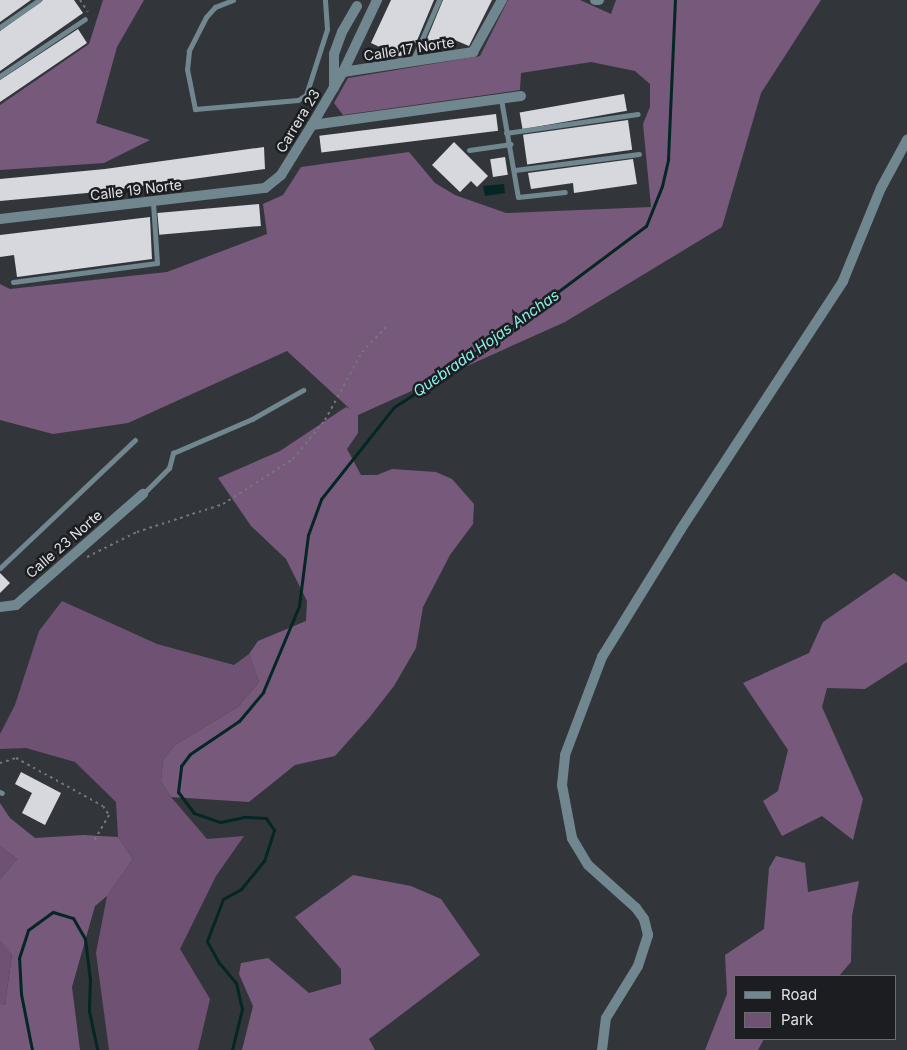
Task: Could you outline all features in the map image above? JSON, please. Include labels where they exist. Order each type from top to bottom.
[{"type":"street","name":"Carrera 23","points":[[273,183],[334,88],[377,0]]},
{"type":"street","name":"Calle 17 Norte","points":[[343,72],[468,54],[477,48],[502,0]]},
{"type":"street","points":[[334,88],[334,54],[342,32],[358,3]]},
{"type":"street","points":[[312,125],[521,96]]},
{"type":"street","points":[[602,1050],[606,1018],[638,966],[648,935],[644,919],[636,908],[588,864],[572,838],[562,785],[565,756],[602,657],[681,529],[843,281],[881,188],[907,140]]},
{"type":"street","name":"Calle 19 Norte","points":[[0,219],[252,191],[273,183]]},
{"type":"street","name":"Calle 23 Norte","points":[[0,607],[16,605],[143,494]]},
{"type":"lane","points":[[0,27],[39,0]]},
{"type":"lane","points":[[233,0],[216,7],[206,17],[189,51],[187,69],[195,110],[298,100],[306,95],[327,29],[325,0]]},
{"type":"lane","points":[[411,62],[439,0]]},
{"type":"lane","points":[[0,76],[86,18]]},
{"type":"lane","points":[[501,99],[506,133],[511,144],[518,197],[565,192]]},
{"type":"lane","points":[[506,133],[638,114]]},
{"type":"lane","points":[[469,150],[511,144]]},
{"type":"lane","points":[[515,170],[639,154]]},
{"type":"lane","points":[[13,282],[157,263],[153,202]]},
{"type":"lane","points":[[143,494],[169,468],[173,453],[252,419],[303,390]]},
{"type":"lane","points":[[0,568],[135,440]]},
{"type":"path","points":[[80,0],[88,12],[86,18]]},
{"type":"path","points":[[81,561],[137,532],[222,504],[293,459],[325,420],[362,352],[388,325]]},
{"type":"path","points":[[0,764],[16,758],[103,806],[109,815],[93,843]]},
{"type":"green space","points":[[62,601],[157,644],[234,665],[249,654],[259,682],[239,706],[175,745],[163,760],[161,781],[171,797],[207,839],[244,836],[216,876],[180,949],[210,999],[198,1050],[109,1050],[96,953],[107,896],[133,859],[118,837],[116,802],[75,762],[26,748],[0,749],[0,734],[15,705],[39,631]]},
{"type":"green space","points":[[0,846],[17,859],[0,879]]},
{"type":"green space","points":[[0,941],[12,953],[5,1005],[0,1003]]},
{"type":"shaded area","points":[[103,0],[144,0],[117,47],[96,123],[150,140],[104,163],[0,170],[0,105],[89,44]]},
{"type":"shaded area","points":[[508,0],[580,0],[611,14],[616,0],[821,0],[761,93],[722,227],[565,322],[358,415],[358,433],[347,449],[361,475],[377,475],[392,469],[436,472],[452,479],[474,504],[473,524],[450,555],[423,607],[416,648],[394,686],[369,718],[335,756],[295,765],[249,802],[171,797],[161,781],[163,760],[175,745],[239,706],[259,682],[249,654],[258,641],[306,621],[307,601],[286,559],[251,526],[218,478],[280,451],[346,407],[350,409],[287,351],[128,423],[53,434],[0,420],[0,284],[10,289],[167,272],[267,234],[263,204],[283,195],[301,167],[409,152],[435,183],[455,195],[506,213],[651,207],[643,124],[650,107],[650,84],[635,71],[591,62],[521,73],[520,90],[343,115],[334,103],[348,78],[480,56]]},
{"type":"shaded area","points":[[504,184],[505,193],[485,196],[483,186]]},
{"type":"shaded area","points":[[894,573],[907,582],[907,662],[865,689],[827,688],[822,707],[863,799],[853,840],[822,816],[782,836],[763,801],[778,791],[788,750],[743,683],[809,653],[823,622]]},
{"type":"shaded area","points":[[0,803],[10,818],[35,838],[83,835],[118,837],[133,859],[107,896],[95,906],[72,987],[80,1050],[0,1050],[0,1003],[5,1005],[12,954],[0,941],[0,879],[17,859],[0,846]]},
{"type":"shaded area","points":[[776,856],[805,863],[808,892],[859,881],[852,916],[851,962],[840,975],[734,975],[734,1040],[763,1040],[758,1050],[705,1050],[727,994],[725,955],[764,929],[769,868]]},
{"type":"shaded area","points":[[353,875],[411,886],[441,899],[480,955],[369,1039],[375,1050],[242,1050],[253,1006],[239,974],[241,963],[268,958],[309,993],[341,984],[341,969],[295,917]]},
{"type":"building","points":[[0,0],[31,0],[0,22]]},
{"type":"building","points":[[43,0],[74,0],[83,13],[0,71],[0,31]]},
{"type":"building","points":[[391,0],[434,0],[416,43],[412,41],[406,55],[399,56],[371,43]]},
{"type":"building","points":[[443,0],[492,0],[469,46],[450,38],[445,49],[433,51],[424,46]]},
{"type":"building","points":[[78,29],[87,43],[0,102],[0,80]]},
{"type":"building","points":[[624,94],[627,111],[523,129],[520,112]]},
{"type":"building","points":[[496,114],[498,131],[321,153],[319,136]]},
{"type":"building","points":[[628,120],[632,150],[527,164],[523,135]]},
{"type":"building","points":[[454,142],[488,176],[477,187],[471,181],[460,192],[432,165]]},
{"type":"building","points":[[264,147],[265,169],[98,192],[0,201],[0,179],[105,169]]},
{"type":"building","points":[[505,157],[508,175],[493,177],[490,159]]},
{"type":"building","points":[[633,159],[637,184],[574,193],[573,183],[531,189],[528,173]]},
{"type":"building","points":[[259,204],[261,226],[159,235],[157,213]]},
{"type":"building","points":[[150,217],[152,259],[17,277],[14,255],[0,257],[0,235]]},
{"type":"building","points":[[0,573],[10,583],[0,593]]},
{"type":"building","points":[[21,772],[61,793],[45,825],[22,813],[32,793],[15,784]]},
{"type":"waterway","name":"Quebrada Hojas Anchas","points":[[232,1050],[242,1009],[236,983],[219,963],[207,941],[223,899],[241,889],[264,861],[274,830],[266,818],[244,817],[220,822],[194,813],[178,792],[181,766],[190,754],[239,721],[263,692],[299,606],[308,535],[321,499],[394,407],[464,362],[646,226],[662,186],[668,159],[675,0]]},
{"type":"waterway","name":"Quebrada Hojas Anchas","points":[[32,1050],[21,994],[19,958],[28,930],[53,912],[73,918],[85,939],[90,978],[89,1011],[97,1050]]}]
